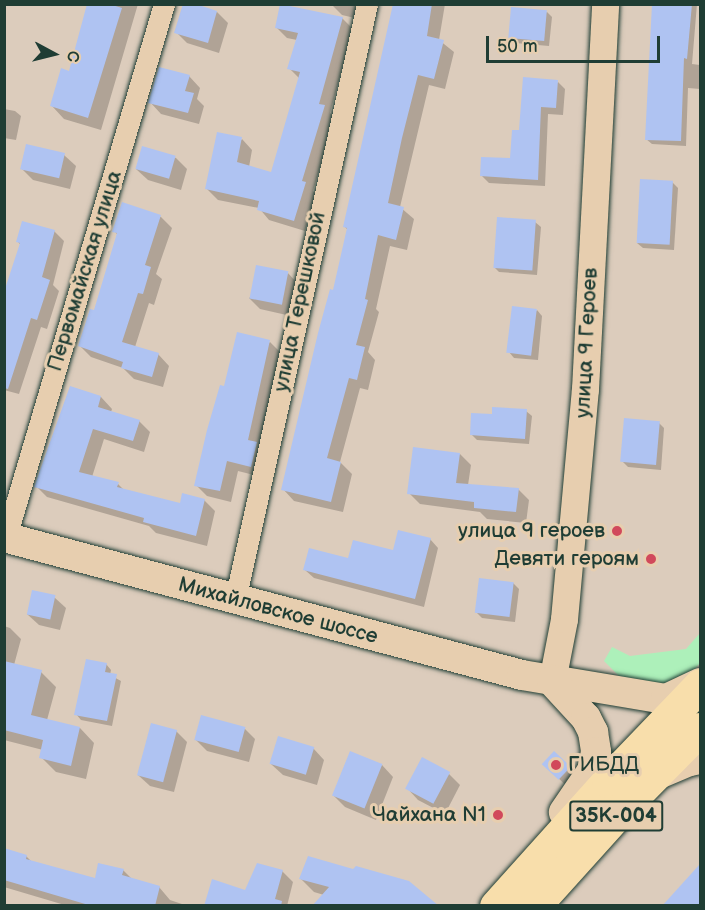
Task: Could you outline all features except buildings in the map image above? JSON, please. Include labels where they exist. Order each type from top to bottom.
[{"type":"main road","name":"Михайловское шоссе","points":[[5,537],[235,600],[552,681],[666,699],[700,684]]},
{"type":"main road","name":"Михайловское шоссе","points":[[526,871],[592,771],[596,752],[593,732],[586,718],[578,706],[552,681]]},
{"type":"main road","name":"35К-004","points":[[495,906],[608,780],[700,684]]},
{"type":"main road","name":"35К-004","points":[[534,906],[700,729]]},
{"type":"main road","points":[[654,776],[690,760],[700,759]]},
{"type":"street","name":"Первомайская улица","points":[[5,537],[164,4]]},
{"type":"street","name":"улица Терешковой","points":[[235,600],[367,4]]},
{"type":"street","name":"улица 9 Героев","points":[[552,681],[564,619],[585,389],[605,4]]},
{"type":"green space","points":[[700,633],[700,663],[679,687],[620,677],[604,661],[612,647],[630,656],[686,649]]},
{"type":"place","name":"улица 9 героев","points":[[617,531]]},
{"type":"place","name":"Девяти героям","points":[[651,559]]},
{"type":"place","name":"ГИБДД","points":[[556,765]]},
{"type":"place","name":"Чайхана N1","points":[[498,815]]}]
